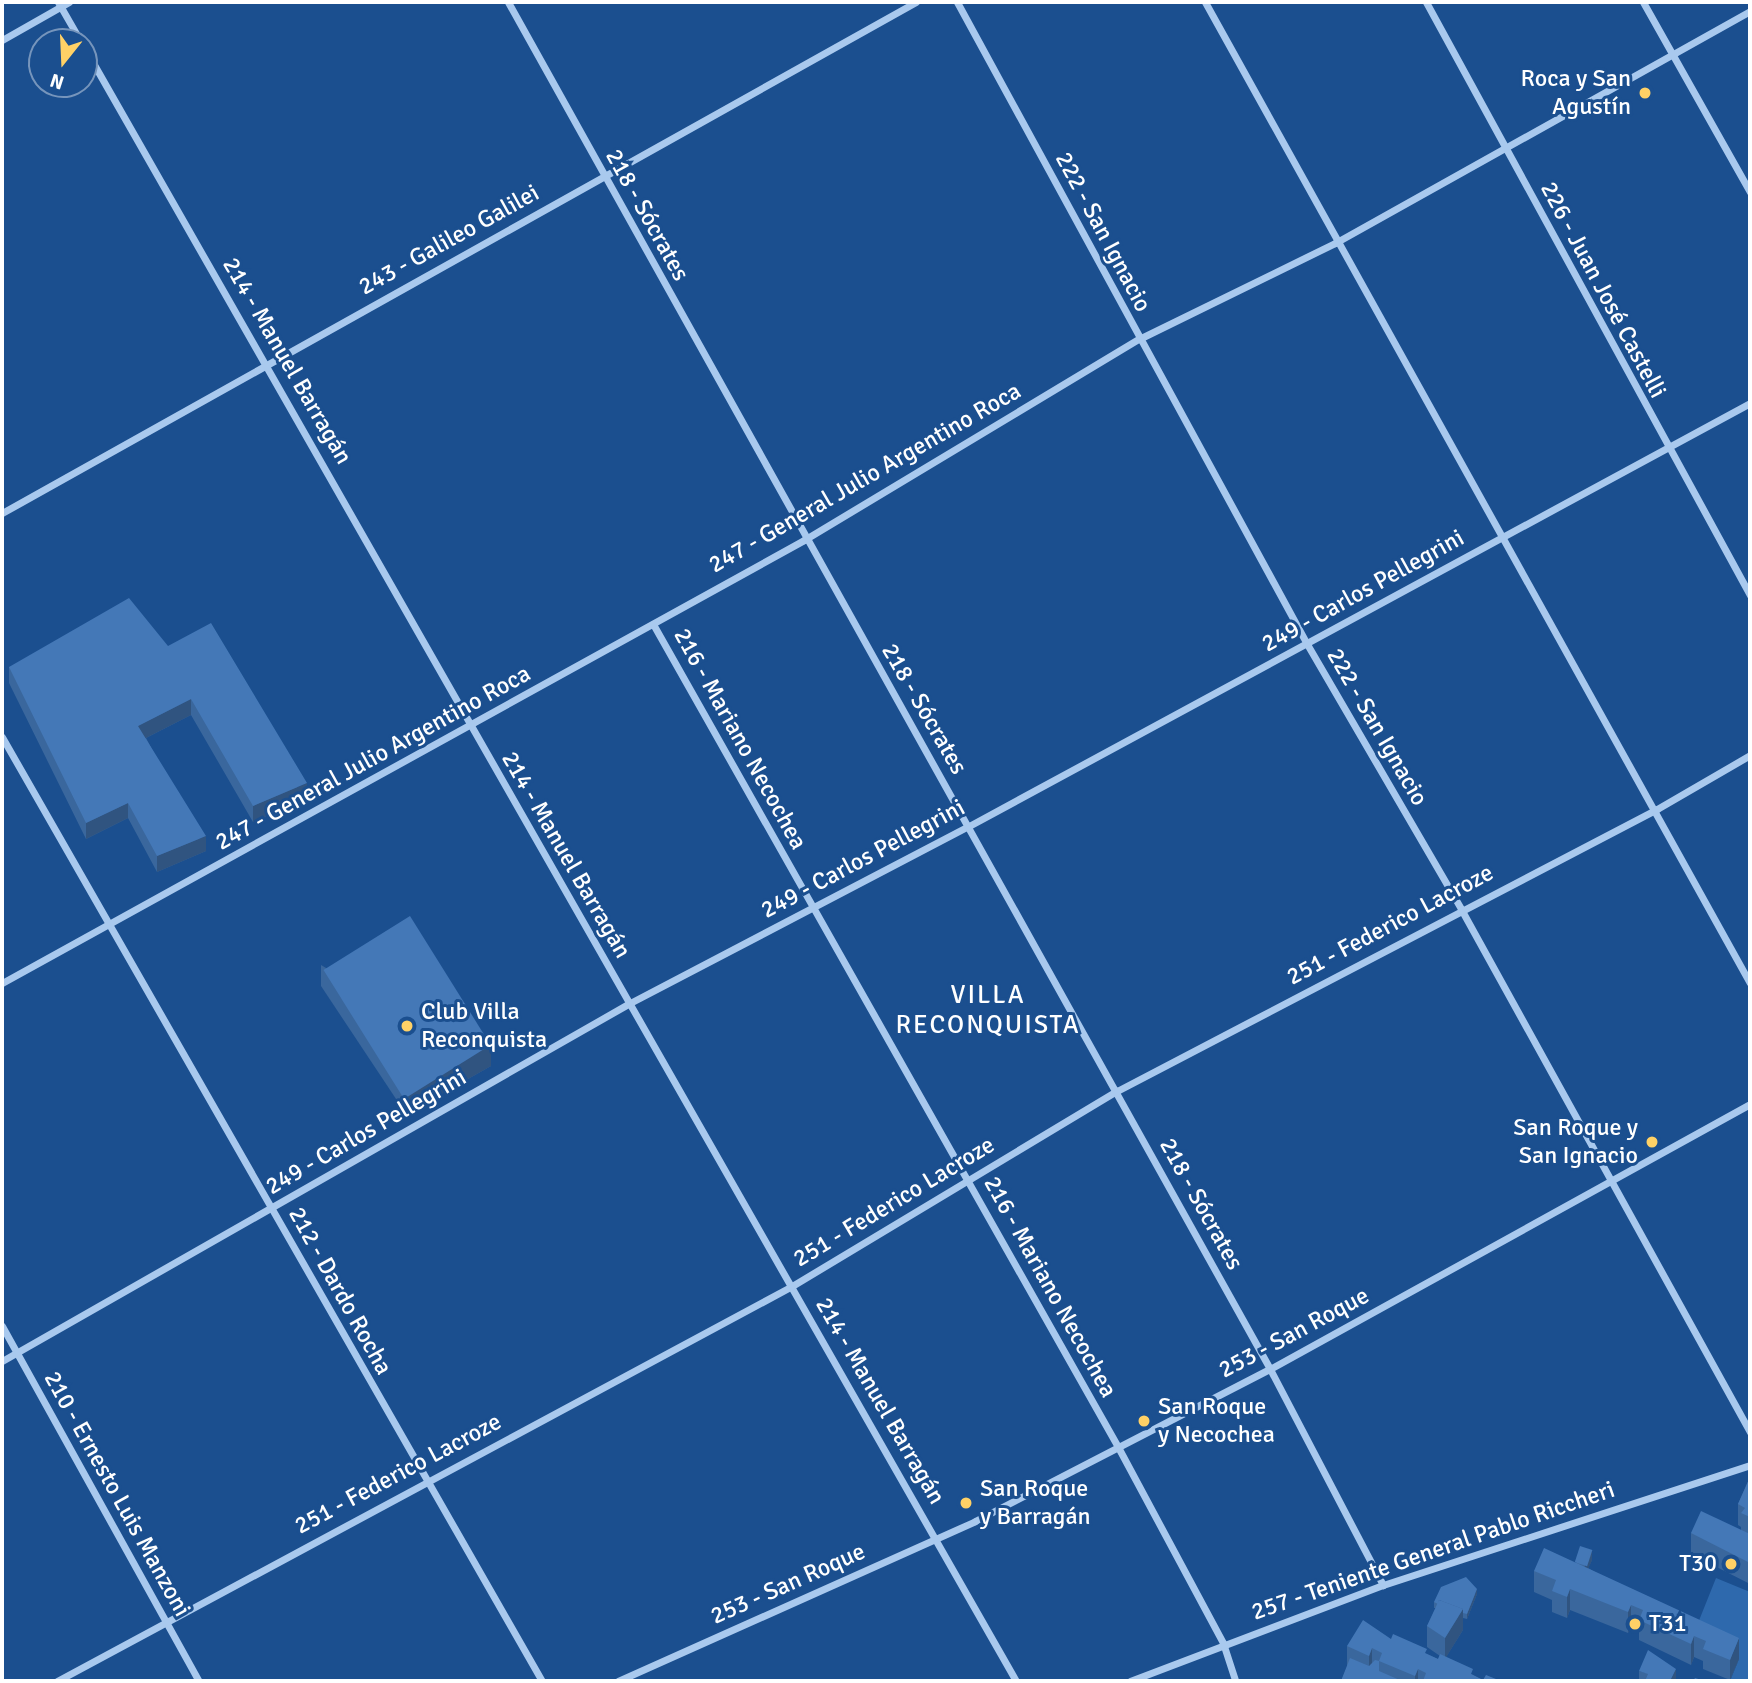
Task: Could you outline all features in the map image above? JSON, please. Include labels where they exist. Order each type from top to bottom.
[{"type":"street","points":[[2,40],[59,4],[69,2]]},
{"type":"street","name":"218 - Sócrates","points":[[508,2],[804,540],[969,826],[1270,1368],[1383,1585]]},
{"type":"street","name":"243 - Galileo Galilei","points":[[2,513],[916,2]]},
{"type":"street","name":"222 - San Ignacio","points":[[957,2],[1307,643],[1461,909],[1609,1184],[1750,1432]]},
{"type":"street","points":[[1205,2],[1335,243],[1500,538],[1657,809],[1750,983]]},
{"type":"street","name":"226 - Juan José Castelli","points":[[1426,2],[1667,448],[1750,595]]},
{"type":"street","points":[[1643,2],[1750,192]]},
{"type":"street","points":[[59,4],[73,28]]},
{"type":"street","name":"247 - General Julio Argentino Roca","points":[[2,983],[470,727],[804,540],[1139,339],[1335,243],[1750,11]]},
{"type":"street","name":"214 - Manuel Barragán","points":[[98,71],[267,363],[470,727],[1016,1681]]},
{"type":"street","name":"249 - Carlos Pellegrini","points":[[2,1361],[630,1003],[969,826],[1750,403]]},
{"type":"street","name":"216 - Mariano Necochea","points":[[653,624],[1118,1447],[1223,1643],[1235,1681]]},
{"type":"street","name":"212 - Dardo Rocha","points":[[2,737],[107,925],[542,1681]]},
{"type":"street","name":"251 - Federico Lacroze","points":[[57,1681],[165,1620],[792,1286],[1116,1091],[1657,809],[1750,755]]},
{"type":"street","name":"253 - San Roque","points":[[618,1681],[936,1538],[1118,1447],[1270,1368],[1609,1184],[1750,1104]]},
{"type":"street","name":"210 - Ernesto Luis Manzoni","points":[[2,1326],[199,1681]]},
{"type":"street","name":"257 - Teniente General Pablo Riccheri","points":[[1130,1681],[1223,1643],[1383,1585],[1750,1465]]},
{"type":"shaded area","points":[[1716,1578],[1750,1592],[1750,1681],[1730,1681],[1739,1659],[1696,1628]]},
{"type":"building","points":[[129,598],[168,646],[211,623],[307,783],[253,806],[191,699],[138,726],[206,836],[157,856],[128,803],[86,823],[9,667]]},
{"type":"building","name":"Club Villa Reconquista","points":[[410,916],[491,1045],[404,1099],[323,970]]},
{"type":"building","points":[[1750,1477],[1750,1517],[1741,1513],[1745,1508],[1738,1504]]},
{"type":"building","points":[[1701,1511],[1750,1534],[1750,1563],[1691,1533]]},
{"type":"building","points":[[1580,1546],[1592,1550],[1587,1566],[1575,1562]]},
{"type":"building","points":[[1544,1548],[1739,1638],[1730,1660],[1703,1649],[1706,1641],[1694,1636],[1691,1644],[1639,1620],[1643,1610],[1631,1605],[1628,1612],[1570,1589],[1567,1597],[1552,1591],[1556,1580],[1534,1571]]},
{"type":"building","points":[[1466,1577],[1477,1589],[1467,1614],[1463,1613],[1463,1609],[1439,1600],[1438,1604],[1434,1602],[1441,1587]]},
{"type":"building","points":[[1439,1600],[1463,1609],[1445,1638],[1427,1626]]},
{"type":"building","points":[[1363,1620],[1391,1639],[1393,1634],[1427,1649],[1425,1653],[1438,1659],[1440,1654],[1473,1669],[1471,1674],[1483,1680],[1486,1675],[1501,1681],[1423,1681],[1426,1673],[1418,1669],[1415,1676],[1379,1661],[1382,1653],[1372,1648],[1369,1656],[1347,1646]]},
{"type":"building","points":[[1648,1650],[1676,1669],[1670,1681],[1645,1681],[1648,1674],[1639,1671]]},
{"type":"building","points":[[1350,1658],[1369,1666],[1375,1660],[1379,1661],[1379,1671],[1402,1681],[1341,1681]]},
{"type":"place","name":"Roca y San Agustín","points":[[1645,93]]},
{"type":"place","name":"Club Villa Reconquista","points":[[407,1026]]},
{"type":"place","name":"San Roque y San Ignacio","points":[[1652,1142]]},
{"type":"place","name":"San Roque y Necochea","points":[[1144,1421]]},
{"type":"place","name":"San Roque y Barragán","points":[[966,1503]]},
{"type":"place","name":"T30","points":[[1731,1564]]},
{"type":"place","name":"T31","points":[[1635,1624]]},
{"type":"district","name":"VILLA RECONQUISTA","points":[[988,1011]]}]
